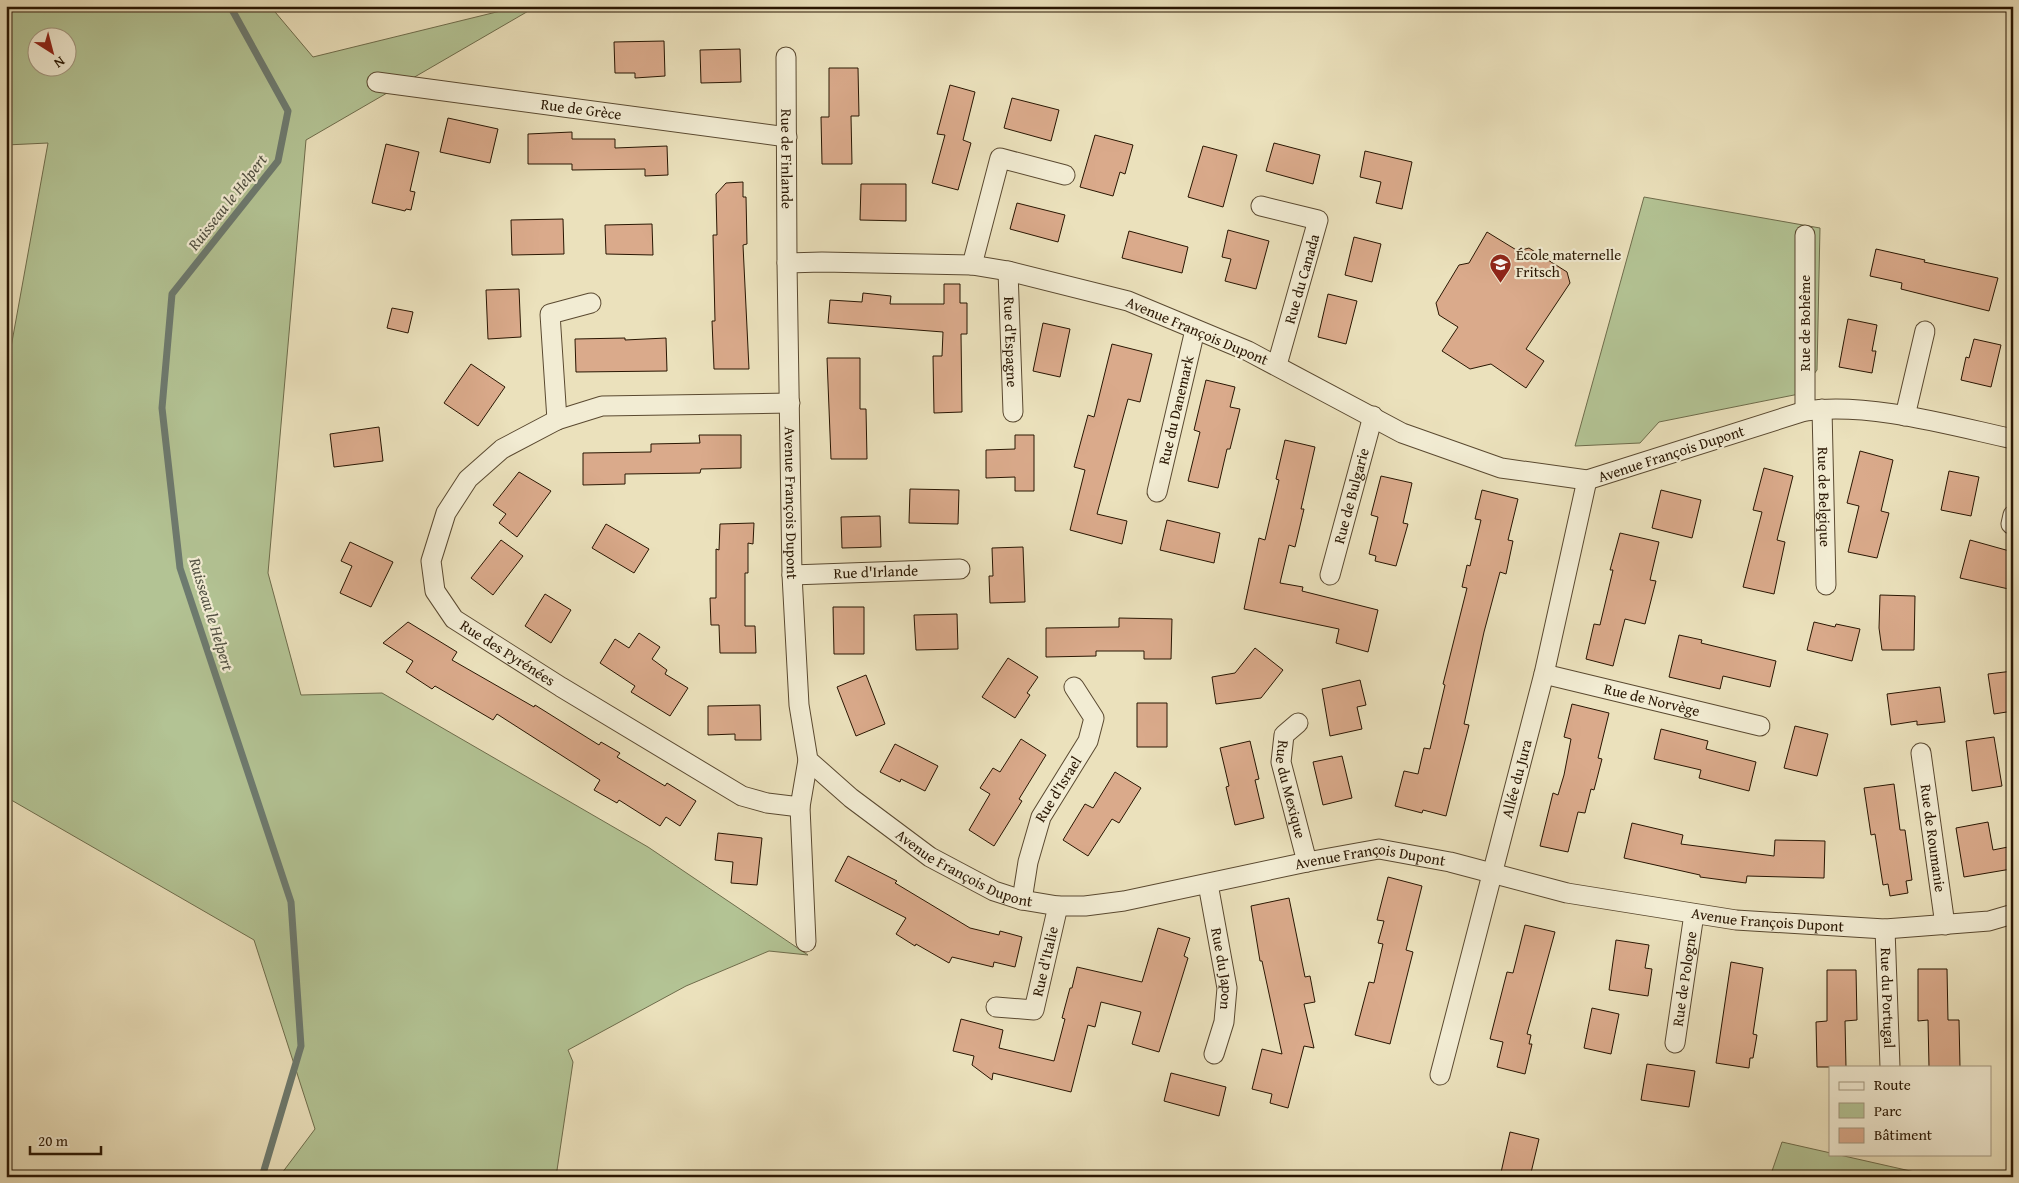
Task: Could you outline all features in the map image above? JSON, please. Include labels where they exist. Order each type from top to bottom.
[{"type":"street","name":"Rue de Finlande","points":[[786,56],[787,263]]},
{"type":"street","name":"Rue de Grèce","points":[[377,82],[787,137]]},
{"type":"street","points":[[972,265],[1000,158],[1065,175]]},
{"type":"street","name":"Rue du Canada","points":[[1261,206],[1318,220],[1277,365]]},
{"type":"street","name":"Rue de Bohême","points":[[1805,236],[1813,410]]},
{"type":"street","name":"Avenue François Dupont","points":[[2013,439],[1905,416],[1813,410],[1587,480],[1501,468],[1402,432],[1248,351],[1128,301],[1008,271],[972,265],[787,263],[792,575],[799,705],[808,760],[851,798],[930,857],[994,891],[1022,900],[1058,906],[1085,906],[1124,902],[1379,848],[1493,872],[1567,892],[1736,920],[1885,929],[1989,921],[2013,914]]},
{"type":"street","name":"Rue d'Espagne","points":[[1008,271],[1013,412]]},
{"type":"street","points":[[557,420],[550,314],[591,303]]},
{"type":"street","name":"Rue du Danemark","points":[[1157,492],[1195,330]]},
{"type":"street","points":[[1905,416],[1925,332]]},
{"type":"street","name":"Rue des Pyrénées","points":[[790,403],[602,406],[557,420],[502,449],[468,479],[446,513],[431,561],[435,592],[454,618],[562,687],[742,796],[767,803],[800,807]]},
{"type":"street","name":"Rue de Belgique","points":[[1813,410],[1826,585]]},
{"type":"street","name":"Rue de Bulgarie","points":[[1330,575],[1373,416]]},
{"type":"street","name":"Allée du Jura","points":[[1440,1075],[1544,674],[1587,480]]},
{"type":"street","name":"Rue d'Irlande","points":[[792,575],[960,569]]},
{"type":"street","name":"Rue de Norvège","points":[[1544,674],[1760,726]]},
{"type":"street","name":"Rue d'Israel","points":[[1022,900],[1028,862],[1041,817],[1088,742],[1094,718],[1074,687]]},
{"type":"street","name":"Rue du Mexique","points":[[1298,723],[1284,735],[1281,762],[1307,862]]},
{"type":"street","name":"Rue de Roumanie","points":[[1922,753],[1946,925]]},
{"type":"street","points":[[806,942],[800,807],[808,760]]},
{"type":"street","name":"Rue du Japon","points":[[1208,884],[1227,988],[1224,1022],[1214,1054]]},
{"type":"street","name":"Rue d'Italie","points":[[996,1007],[1034,1010],[1058,906]]},
{"type":"street","name":"Rue de Pologne","points":[[1675,1043],[1694,914]]},
{"type":"street","name":"Rue du Portugal","points":[[1885,929],[1890,1066]]},
{"type":"green space","points":[[6,6],[270,6],[313,57],[521,6],[537,6],[306,140],[268,573],[301,695],[382,693],[648,847],[808,955],[769,951],[686,986],[568,1050],[573,1062],[556,1177],[279,1177],[315,1129],[254,940],[6,797],[6,375],[48,143],[6,145]]},
{"type":"green space","points":[[1644,197],[1820,228],[1817,370],[1799,394],[1659,422],[1640,443],[1575,446]]},
{"type":"green space","points":[[1782,1142],[1829,1153],[1829,1156],[1844,1156],[1937,1177],[1770,1177]]},
{"type":"building","points":[[664,41],[665,76],[635,78],[635,73],[615,73],[614,42]]},
{"type":"building","points":[[740,49],[741,82],[701,83],[700,50]]},
{"type":"building","points":[[829,68],[858,68],[859,116],[851,116],[852,164],[822,164],[821,117],[829,117]]},
{"type":"building","points":[[950,85],[975,92],[963,140],[971,143],[958,190],[932,183],[945,135],[937,134]]},
{"type":"building","points":[[1012,98],[1059,110],[1051,141],[1004,128]]},
{"type":"building","points":[[448,118],[498,129],[490,163],[440,152]]},
{"type":"building","points":[[572,132],[572,139],[615,139],[615,148],[667,146],[668,175],[645,176],[645,169],[572,170],[572,164],[528,164],[528,134]]},
{"type":"building","points":[[1095,135],[1133,145],[1125,174],[1120,172],[1113,196],[1080,187]]},
{"type":"building","points":[[1274,143],[1320,155],[1313,184],[1266,171]]},
{"type":"building","points":[[386,144],[419,152],[410,191],[415,192],[411,210],[406,209],[405,211],[372,203]]},
{"type":"building","points":[[1203,146],[1237,155],[1223,207],[1188,197]]},
{"type":"building","points":[[1365,151],[1412,162],[1402,209],[1376,203],[1381,182],[1360,177]]},
{"type":"building","points":[[743,182],[743,197],[746,197],[747,244],[743,245],[749,369],[714,369],[712,321],[715,321],[713,235],[717,235],[716,194],[726,183]]},
{"type":"building","points":[[861,184],[906,184],[906,221],[860,220]]},
{"type":"building","points":[[1017,203],[1065,215],[1058,242],[1010,229]]},
{"type":"building","points":[[563,219],[564,254],[512,255],[511,220]]},
{"type":"building","points":[[652,224],[653,255],[606,254],[605,225]]},
{"type":"building","points":[[1228,230],[1269,241],[1256,289],[1225,281],[1231,259],[1222,257]]},
{"type":"building","points":[[1129,231],[1188,247],[1182,273],[1122,258]]},
{"type":"building","points":[[1487,232],[1518,251],[1529,248],[1567,272],[1570,283],[1526,349],[1544,361],[1526,388],[1491,364],[1470,369],[1442,351],[1458,327],[1439,315],[1436,303],[1459,265],[1469,263]]},
{"type":"building","points":[[1354,237],[1381,244],[1372,282],[1345,275]]},
{"type":"building","points":[[1876,249],[1925,260],[1924,262],[1998,278],[1989,311],[1901,289],[1902,283],[1870,276]]},
{"type":"building","points":[[944,284],[960,284],[960,303],[967,303],[967,334],[961,334],[962,412],[934,413],[933,356],[942,356],[943,332],[828,323],[830,300],[862,302],[863,293],[891,296],[890,304],[944,304]]},
{"type":"building","points":[[519,289],[521,337],[488,339],[486,290]]},
{"type":"building","points":[[1328,294],[1357,301],[1346,344],[1318,337]]},
{"type":"building","points":[[392,308],[413,312],[408,333],[387,328]]},
{"type":"building","points":[[1848,319],[1877,325],[1872,351],[1876,351],[1872,373],[1839,367]]},
{"type":"building","points":[[1043,323],[1070,329],[1060,377],[1033,371]]},
{"type":"building","points":[[625,338],[625,340],[666,338],[667,371],[576,372],[575,339]]},
{"type":"building","points":[[1974,339],[2001,345],[1991,387],[1961,380],[1966,357],[1969,358]]},
{"type":"building","points":[[1112,344],[1152,354],[1140,402],[1128,399],[1097,514],[1127,521],[1122,544],[1070,530],[1085,470],[1074,467],[1088,415],[1094,417]]},
{"type":"building","points":[[827,358],[860,358],[860,409],[866,409],[867,459],[831,459]]},
{"type":"building","points":[[471,364],[505,387],[478,426],[444,403]]},
{"type":"building","points":[[1206,380],[1235,387],[1230,407],[1240,409],[1230,449],[1227,449],[1218,488],[1188,481],[1200,432],[1194,430]]},
{"type":"building","points":[[379,427],[383,461],[334,467],[330,434]]},
{"type":"building","points":[[699,435],[741,435],[741,468],[701,469],[700,473],[625,474],[625,484],[583,485],[583,453],[651,452],[651,444],[700,443]]},
{"type":"building","points":[[1015,435],[1034,435],[1034,491],[1015,491],[1015,477],[986,478],[986,450],[1015,449]]},
{"type":"building","points":[[1285,440],[1315,447],[1301,509],[1304,509],[1295,547],[1289,545],[1280,583],[1303,587],[1302,591],[1378,610],[1368,652],[1336,643],[1339,629],[1244,609],[1259,538],[1265,540],[1279,480],[1276,479]]},
{"type":"building","points":[[1860,451],[1893,460],[1881,511],[1889,513],[1877,558],[1848,552],[1859,506],[1847,503]]},
{"type":"building","points":[[1764,468],[1793,476],[1777,540],[1785,542],[1774,594],[1743,587],[1762,512],[1753,510]]},
{"type":"building","points":[[1949,471],[1979,477],[1971,516],[1941,510]]},
{"type":"building","points":[[519,472],[551,491],[517,537],[499,523],[506,514],[493,505]]},
{"type":"building","points":[[1381,476],[1412,483],[1403,523],[1408,524],[1396,566],[1375,561],[1376,556],[1369,554],[1378,517],[1371,515]]},
{"type":"building","points":[[910,489],[959,490],[958,524],[909,523]]},
{"type":"building","points":[[1482,490],[1518,499],[1508,540],[1513,541],[1506,574],[1500,572],[1484,632],[1464,724],[1469,725],[1446,816],[1423,810],[1422,813],[1395,806],[1404,771],[1418,774],[1424,748],[1430,749],[1445,685],[1443,684],[1467,588],[1462,587],[1467,565],[1470,566],[1481,520],[1475,519]]},
{"type":"building","points":[[1661,490],[1701,500],[1692,538],[1652,528]]},
{"type":"building","points":[[880,516],[881,547],[842,548],[841,517]]},
{"type":"building","points":[[1167,520],[1220,533],[1214,563],[1160,550]]},
{"type":"building","points":[[754,523],[753,544],[748,543],[748,573],[745,573],[745,626],[755,626],[756,653],[720,653],[719,625],[711,625],[710,598],[716,598],[716,549],[719,550],[720,524]]},
{"type":"building","points":[[606,524],[649,549],[634,573],[592,548]]},
{"type":"building","points":[[1620,533],[1659,542],[1650,580],[1656,581],[1645,624],[1625,619],[1613,666],[1586,659],[1594,624],[1600,625],[1613,570],[1610,570]]},
{"type":"building","points":[[501,540],[523,556],[493,595],[471,578]]},
{"type":"building","points":[[1970,540],[2013,552],[2013,590],[1960,578]]},
{"type":"building","points":[[350,542],[393,562],[371,607],[340,593],[352,566],[341,561]]},
{"type":"building","points":[[1023,547],[1025,602],[990,603],[989,576],[993,576],[992,548]]},
{"type":"building","points":[[545,594],[571,610],[551,643],[525,626]]},
{"type":"building","points":[[1880,595],[1915,596],[1914,650],[1882,650],[1879,628]]},
{"type":"building","points":[[833,607],[864,607],[864,654],[834,654]]},
{"type":"building","points":[[957,614],[958,649],[916,650],[914,615]]},
{"type":"building","points":[[1119,618],[1172,619],[1171,659],[1144,659],[1144,651],[1096,651],[1096,656],[1046,657],[1046,628],[1119,627]]},
{"type":"building","points":[[408,622],[457,652],[452,660],[534,707],[535,705],[599,745],[601,742],[620,753],[617,757],[665,786],[667,783],[696,801],[680,826],[666,817],[660,826],[619,800],[617,803],[594,790],[600,780],[497,714],[493,720],[435,686],[432,689],[406,672],[413,661],[383,643]]},
{"type":"building","points":[[1814,622],[1835,627],[1836,624],[1860,629],[1852,661],[1807,650]]},
{"type":"building","points":[[639,633],[660,647],[652,659],[667,670],[665,674],[688,688],[670,716],[631,692],[635,686],[600,663],[615,639],[629,648]]},
{"type":"building","points":[[1679,635],[1702,640],[1701,643],[1776,661],[1770,687],[1723,676],[1720,689],[1669,677]]},
{"type":"building","points":[[1255,648],[1283,670],[1261,698],[1216,704],[1212,677],[1235,673]]},
{"type":"building","points":[[1008,658],[1038,677],[1027,693],[1030,695],[1015,718],[982,697]]},
{"type":"building","points":[[2013,671],[2013,711],[1994,714],[1988,674]]},
{"type":"building","points":[[866,675],[885,724],[856,736],[837,687]]},
{"type":"building","points":[[1360,680],[1366,705],[1357,707],[1362,729],[1330,736],[1322,689]]},
{"type":"building","points":[[1940,687],[1945,722],[1917,725],[1917,721],[1891,725],[1887,694]]},
{"type":"building","points":[[1137,703],[1167,703],[1167,747],[1137,747]]},
{"type":"building","points":[[1572,704],[1609,713],[1598,758],[1602,759],[1594,790],[1591,789],[1585,813],[1578,812],[1568,852],[1540,846],[1553,793],[1558,795],[1564,775],[1571,739],[1564,737]]},
{"type":"building","points":[[760,705],[761,740],[735,740],[735,734],[708,735],[708,706]]},
{"type":"building","points":[[1795,726],[1828,734],[1817,776],[1784,768]]},
{"type":"building","points":[[1661,729],[1708,741],[1706,749],[1756,762],[1749,791],[1699,778],[1701,770],[1654,759]]},
{"type":"building","points":[[1994,737],[2002,786],[1972,791],[1966,741]]},
{"type":"building","points":[[1021,739],[1046,755],[1019,799],[1022,801],[994,846],[969,830],[990,794],[980,788],[993,768],[1000,772]]},
{"type":"building","points":[[1250,741],[1259,779],[1255,780],[1264,818],[1235,825],[1226,787],[1229,786],[1220,748]]},
{"type":"building","points":[[895,744],[938,766],[925,791],[901,779],[900,782],[880,772]]},
{"type":"building","points":[[1342,756],[1352,798],[1323,805],[1313,762]]},
{"type":"building","points":[[1115,772],[1141,788],[1119,823],[1112,819],[1088,856],[1063,840],[1085,804],[1093,808]]},
{"type":"building","points":[[1894,784],[1900,830],[1905,830],[1912,880],[1906,881],[1908,893],[1890,896],[1888,884],[1883,885],[1875,834],[1871,835],[1864,788]]},
{"type":"building","points":[[1988,822],[1993,850],[2008,847],[2011,869],[1964,877],[1956,828]]},
{"type":"building","points":[[1632,823],[1683,835],[1681,844],[1774,856],[1775,840],[1825,841],[1824,878],[1747,876],[1746,883],[1700,877],[1700,875],[1624,858]]},
{"type":"building","points":[[718,833],[762,838],[757,885],[731,883],[733,862],[715,860]]},
{"type":"building","points":[[848,856],[897,881],[895,883],[970,928],[999,935],[1000,931],[1022,937],[1015,967],[994,962],[993,967],[952,957],[949,963],[896,934],[906,918],[835,881]]},
{"type":"building","points":[[1388,877],[1422,886],[1406,950],[1413,952],[1390,1044],[1355,1035],[1369,982],[1374,983],[1383,944],[1378,943],[1384,921],[1377,920]]},
{"type":"building","points":[[1289,898],[1305,977],[1310,976],[1315,1002],[1304,1004],[1314,1048],[1304,1046],[1288,1108],[1270,1103],[1272,1094],[1252,1089],[1262,1049],[1282,1054],[1262,961],[1260,961],[1251,906]]},
{"type":"building","points":[[1525,925],[1555,932],[1527,1034],[1531,1035],[1529,1044],[1532,1044],[1525,1074],[1497,1067],[1503,1042],[1490,1039],[1507,972],[1513,973]]},
{"type":"building","points":[[1158,928],[1190,938],[1184,956],[1188,958],[1159,1052],[1132,1044],[1141,1012],[1101,1002],[1095,1027],[1088,1025],[1071,1092],[993,1073],[992,1080],[972,1065],[974,1056],[953,1051],[961,1019],[1003,1030],[999,1048],[1054,1061],[1065,1019],[1062,1018],[1077,967],[1142,982]]},
{"type":"building","points":[[1616,940],[1649,945],[1645,968],[1652,969],[1648,996],[1609,990]]},
{"type":"building","points":[[1731,962],[1763,968],[1753,1034],[1757,1035],[1753,1058],[1750,1058],[1749,1068],[1716,1063]]},
{"type":"building","points":[[1918,969],[1947,969],[1948,1020],[1959,1020],[1960,1066],[1929,1066],[1928,1020],[1918,1021]]},
{"type":"building","points":[[1827,970],[1856,970],[1857,1020],[1845,1021],[1846,1066],[1817,1067],[1816,1022],[1827,1021]]},
{"type":"building","points":[[1592,1008],[1619,1014],[1611,1054],[1584,1048]]},
{"type":"building","points":[[1647,1064],[1695,1071],[1689,1107],[1641,1100]]},
{"type":"building","points":[[1171,1073],[1226,1087],[1219,1116],[1164,1101]]},
{"type":"building","points":[[1510,1132],[1539,1139],[1530,1177],[1500,1177]]},
{"type":"waterway","name":"Ruisseau le Helpert","points":[[230,6],[288,111],[278,161],[172,294],[162,408],[180,568],[291,902],[301,1046],[262,1177]]},
{"type":"place","name":"École maternelle Fritsch","points":[[1500,283]]}]
